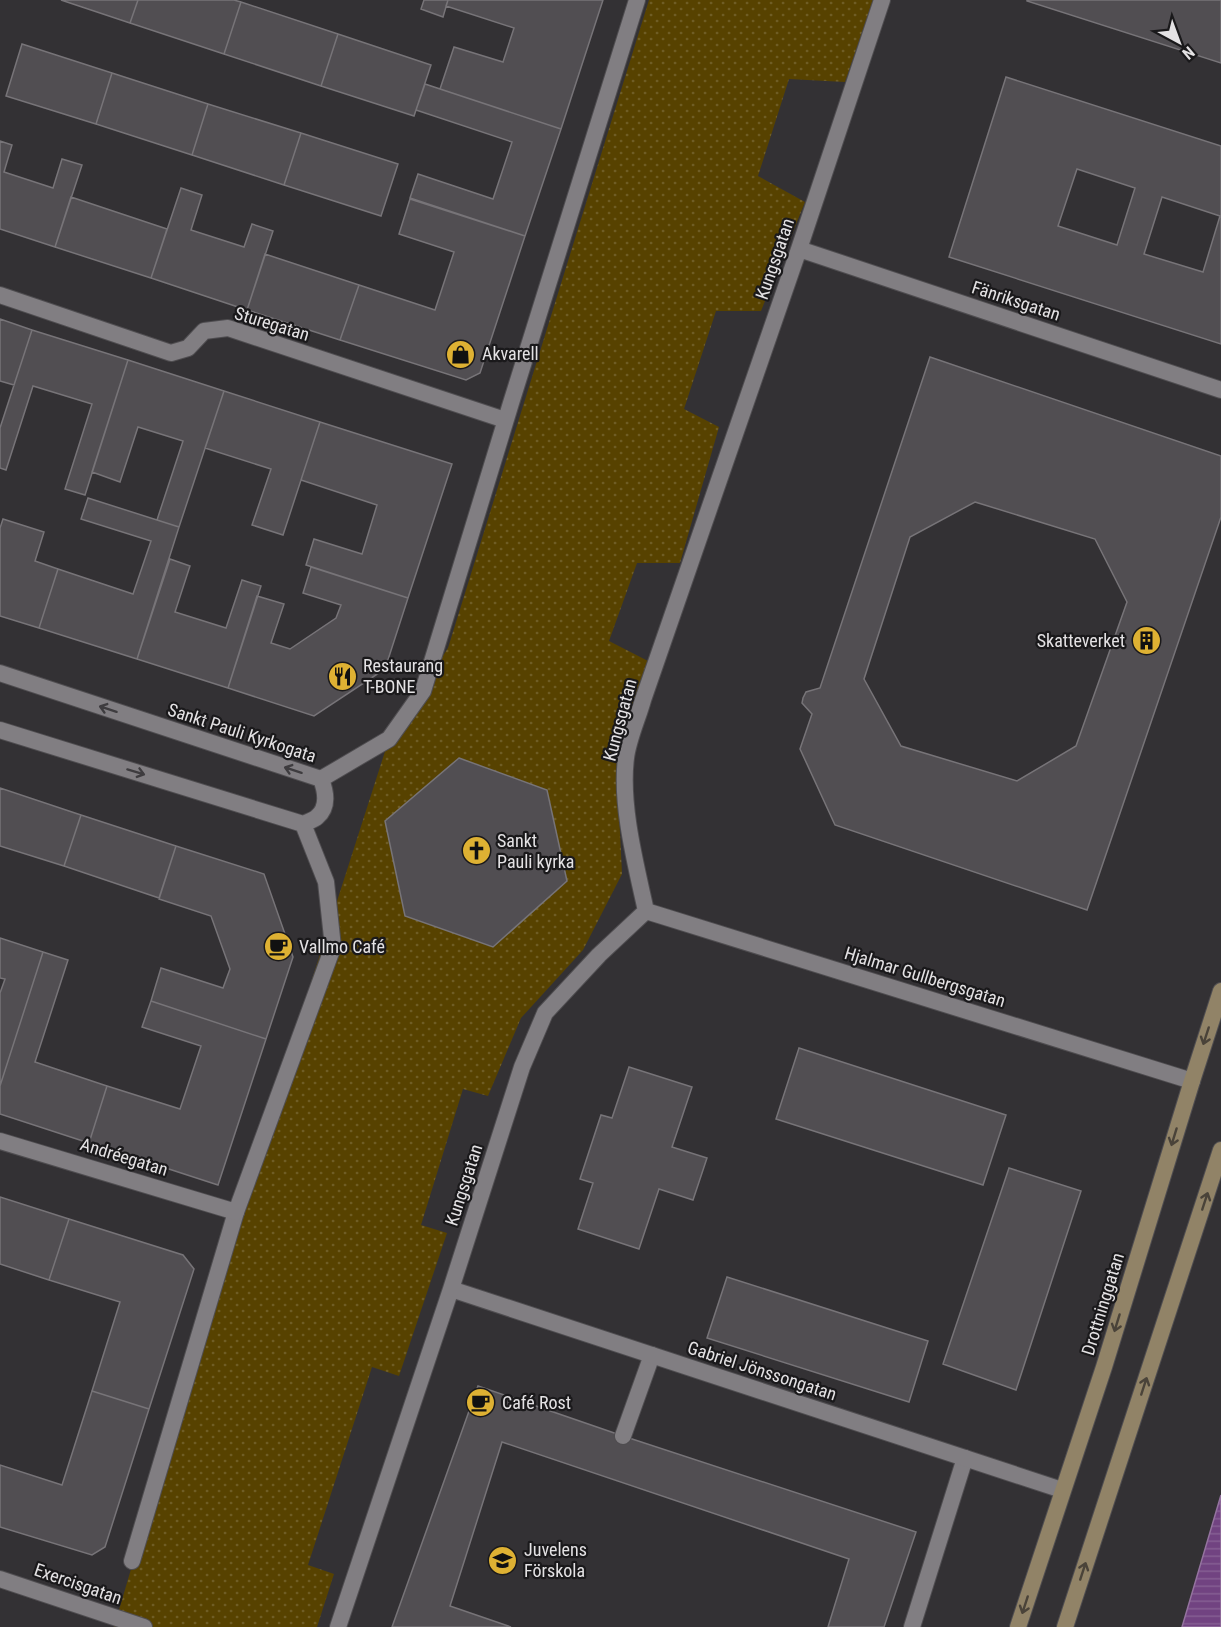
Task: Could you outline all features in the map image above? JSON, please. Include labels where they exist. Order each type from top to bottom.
[{"type":"main road","name":"Drottninggatan","points":[[1018,1627],[1104,1367],[1221,991]]},
{"type":"main road","points":[[1065,1627],[1221,1150]]},
{"type":"street","points":[[321,779],[389,739],[423,691],[505,420],[637,0]]},
{"type":"street","name":"Kungsgatan","points":[[338,1627],[451,1289],[522,1067],[544,1013],[599,955],[646,911],[625,796],[626,757],[643,700],[799,249],[882,0]]},
{"type":"street","name":"Fänriksgatan","points":[[799,249],[1221,390]]},
{"type":"street","name":"Sturegatan","points":[[0,294],[171,353],[188,348],[204,331],[228,328],[505,420]]},
{"type":"street","name":"Sankt Pauli Kyrkogata","points":[[0,673],[321,779],[326,792],[325,807],[317,818],[303,824]]},
{"type":"street","points":[[0,730],[303,824],[326,882],[333,947],[236,1212],[132,1562]]},
{"type":"street","name":"Hjalmar Gullbergsgatan","points":[[646,911],[1192,1081]]},
{"type":"street","name":"Andréegatan","points":[[0,1141],[236,1212]]},
{"type":"street","name":"Gabriel Jönssongatan","points":[[451,1289],[1062,1490]]},
{"type":"street","points":[[623,1436],[652,1355]]},
{"type":"street","points":[[912,1627],[965,1458]]},
{"type":"street","name":"Exercisgatan","points":[[0,1579],[144,1627]]},
{"type":"shaded area","points":[[649,0],[873,0],[845,82],[789,79],[758,176],[805,202],[761,311],[716,311],[684,409],[719,427],[680,563],[637,563],[609,641],[648,661],[616,750],[622,874],[583,950],[521,1018],[488,1096],[463,1089],[421,1225],[447,1233],[399,1376],[372,1367],[308,1565],[334,1574],[317,1627],[114,1627],[220,1266],[389,739],[448,648]]},
{"type":"shaded area","points":[[1221,1495],[1221,1627],[1182,1627]]},
{"type":"building","points":[[61,0],[138,0],[130,23]]},
{"type":"building","points":[[138,0],[234,0],[241,2],[224,54],[130,23]]},
{"type":"building","points":[[424,0],[448,0],[443,17],[421,9]]},
{"type":"building","points":[[448,0],[603,0],[561,129],[440,89],[454,47],[503,62],[514,28],[446,6]]},
{"type":"building","points":[[1221,0],[1221,63],[1027,1]]},
{"type":"building","points":[[241,2],[338,34],[321,86],[224,54]]},
{"type":"building","points":[[338,34],[431,65],[414,116],[321,86]]},
{"type":"building","points":[[22,44],[112,73],[96,124],[6,96]]},
{"type":"building","points":[[112,73],[208,104],[192,155],[96,124]]},
{"type":"building","points":[[1006,77],[1221,146],[1221,344],[949,257]],"holes":[[[1077,169],[1135,188],[1117,245],[1058,226]],[[1162,197],[1220,216],[1203,272],[1144,254]]]},
{"type":"building","points":[[425,84],[561,129],[525,236],[410,198],[418,174],[493,199],[512,142],[416,110]]},
{"type":"building","points":[[208,104],[301,133],[284,185],[192,155]]},
{"type":"building","points":[[301,133],[398,164],[381,216],[284,185]]},
{"type":"building","points":[[0,141],[12,145],[4,172],[53,188],[62,159],[82,165],[55,247],[0,229]]},
{"type":"building","points":[[181,188],[202,195],[191,230],[244,247],[252,224],[273,231],[247,310],[151,278]]},
{"type":"building","points":[[71,197],[167,229],[151,278],[55,247]]},
{"type":"building","points":[[410,199],[525,236],[480,373],[466,380],[340,340],[359,285],[435,310],[454,252],[399,234]]},
{"type":"building","points":[[265,254],[359,285],[340,340],[247,310]]},
{"type":"building","points":[[0,319],[32,330],[14,385],[0,381]]},
{"type":"building","points":[[32,330],[128,360],[85,495],[65,489],[92,404],[33,386],[6,470],[0,468],[0,428]]},
{"type":"building","name":"Skatteverket","points":[[930,357],[1221,456],[1221,517],[1087,910],[835,825],[800,749],[812,714],[802,703],[803,698],[806,692],[820,688]],"holes":[[[975,502],[1095,539],[1127,602],[1076,746],[1017,781],[901,746],[864,679],[910,537]]]},
{"type":"building","points":[[128,360],[224,391],[179,527],[157,520],[183,441],[138,427],[120,482],[92,472]]},
{"type":"building","points":[[224,391],[320,422],[283,535],[252,525],[271,469],[205,448]]},
{"type":"building","points":[[320,422],[452,464],[408,598],[306,565],[314,539],[362,554],[377,505],[301,480]]},
{"type":"building","points":[[88,498],[179,527],[137,659],[39,628],[58,569],[133,594],[151,541],[81,519]]},
{"type":"building","points":[[3,519],[44,532],[35,561],[58,569],[39,628],[0,616],[0,528]]},
{"type":"building","points":[[170,559],[190,566],[175,612],[226,628],[242,580],[261,586],[228,688],[137,659]]},
{"type":"building","points":[[311,567],[408,598],[385,669],[314,716],[228,688],[257,596],[284,604],[271,643],[290,649],[336,618],[341,605],[303,593]]},
{"type":"building","name":"Sankt Pauli kyrka","points":[[459,758],[547,790],[567,881],[493,947],[405,916],[385,821]]},
{"type":"building","points":[[0,788],[81,815],[64,866],[0,846]]},
{"type":"building","points":[[81,815],[176,846],[159,898],[64,866]]},
{"type":"building","points":[[176,846],[264,874],[293,957],[266,1039],[151,1001],[161,968],[223,988],[230,969],[211,916],[159,899]]},
{"type":"building","points":[[0,938],[43,952],[0,1086],[0,993],[5,979],[0,978]]},
{"type":"building","points":[[43,952],[68,960],[35,1062],[107,1086],[89,1143],[0,1114],[0,1086]]},
{"type":"building","points":[[151,1001],[266,1039],[218,1185],[89,1143],[107,1086],[180,1109],[201,1046],[142,1027]]},
{"type":"building","points":[[799,1048],[1006,1115],[983,1185],[776,1119]]},
{"type":"building","points":[[629,1067],[692,1087],[672,1147],[707,1158],[693,1200],[659,1189],[639,1249],[578,1229],[593,1183],[580,1179],[601,1115],[612,1118]]},
{"type":"building","points":[[1009,1168],[1081,1191],[1016,1390],[943,1364]]},
{"type":"building","points":[[0,1197],[69,1219],[49,1280],[0,1264]]},
{"type":"building","points":[[69,1219],[183,1255],[194,1269],[149,1409],[92,1391],[120,1302],[49,1280]]},
{"type":"building","points":[[727,1277],[928,1341],[909,1402],[707,1338]]},
{"type":"building","points":[[478,1386],[916,1532],[884,1627],[828,1627],[849,1559],[502,1442],[450,1606],[511,1627],[392,1627]]},
{"type":"building","points":[[92,1391],[149,1409],[105,1547],[92,1555],[0,1527],[0,1465],[62,1485]]},
{"type":"place","name":"Akvarell","points":[[461,354]]},
{"type":"place","name":"Skatteverket","points":[[1146,641]]},
{"type":"place","name":"Restaurang T-BONE","points":[[342,676]]},
{"type":"place","name":"Sankt Pauli kyrka","points":[[476,851]]},
{"type":"place","name":"Vallmo Café","points":[[278,947]]},
{"type":"place","name":"Café Rost","points":[[481,1403]]},
{"type":"place","name":"Juvelens Förskola","points":[[503,1560]]}]
